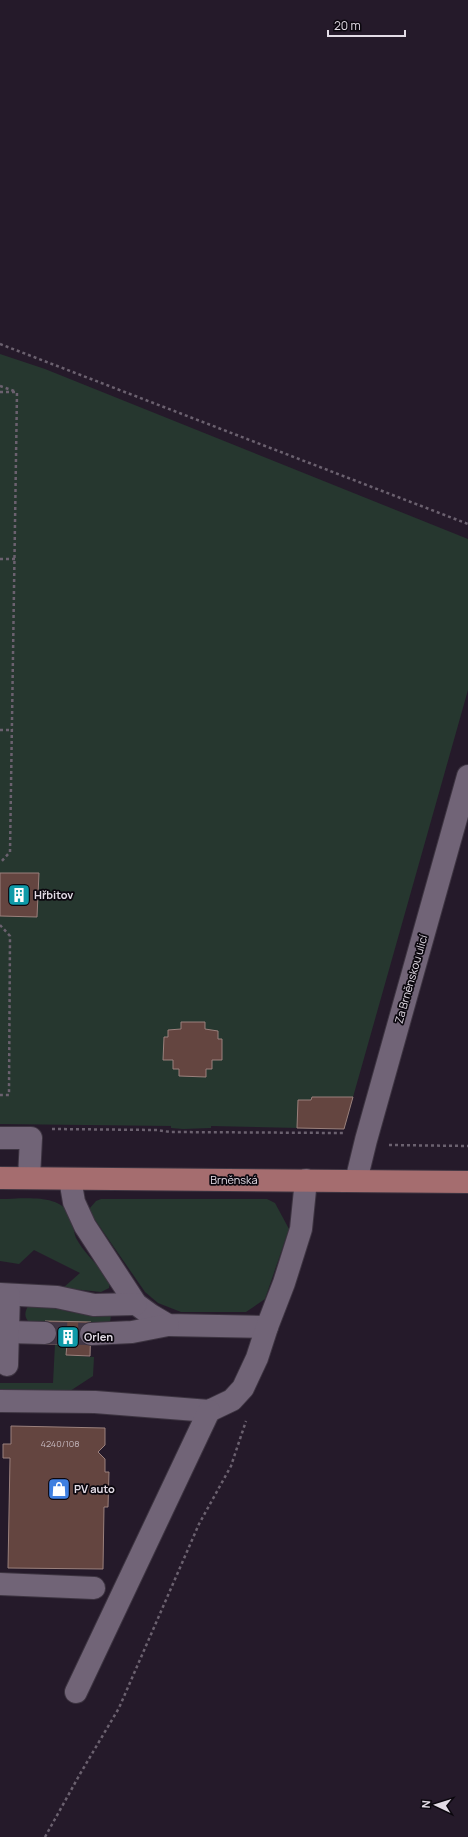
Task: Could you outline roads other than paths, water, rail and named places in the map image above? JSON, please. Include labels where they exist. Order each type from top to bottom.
[{"type":"main road","name":"Brněnská","points":[[0,1178],[468,1182]]},
{"type":"lane","name":"Za Brněnskou ulicí","points":[[356,1181],[366,1140],[468,776]]},
{"type":"lane","points":[[0,1138],[31,1138],[29,1178]]},
{"type":"lane","points":[[70,1179],[74,1202],[85,1226],[136,1304],[168,1325]]},
{"type":"lane","points":[[0,1401],[94,1402],[210,1411],[232,1400],[243,1388],[257,1358],[284,1283],[301,1229],[306,1180]]},
{"type":"lane","points":[[7,1365],[8,1332],[5,1294],[57,1298],[94,1305],[136,1304]]},
{"type":"lane","points":[[91,1334],[132,1332],[168,1325],[267,1327]]},
{"type":"lane","points":[[8,1332],[45,1333]]},
{"type":"lane","points":[[76,1692],[210,1411]]},
{"type":"lane","points":[[0,1584],[94,1588]]},
{"type":"tunnel","points":[[45,1333],[91,1334]]},
{"type":"place","name":"Hřbitov","points":[[19,895]]},
{"type":"place","name":"Orlen","points":[[68,1337]]},
{"type":"place","name":"PV auto","points":[[59,1489]]}]
